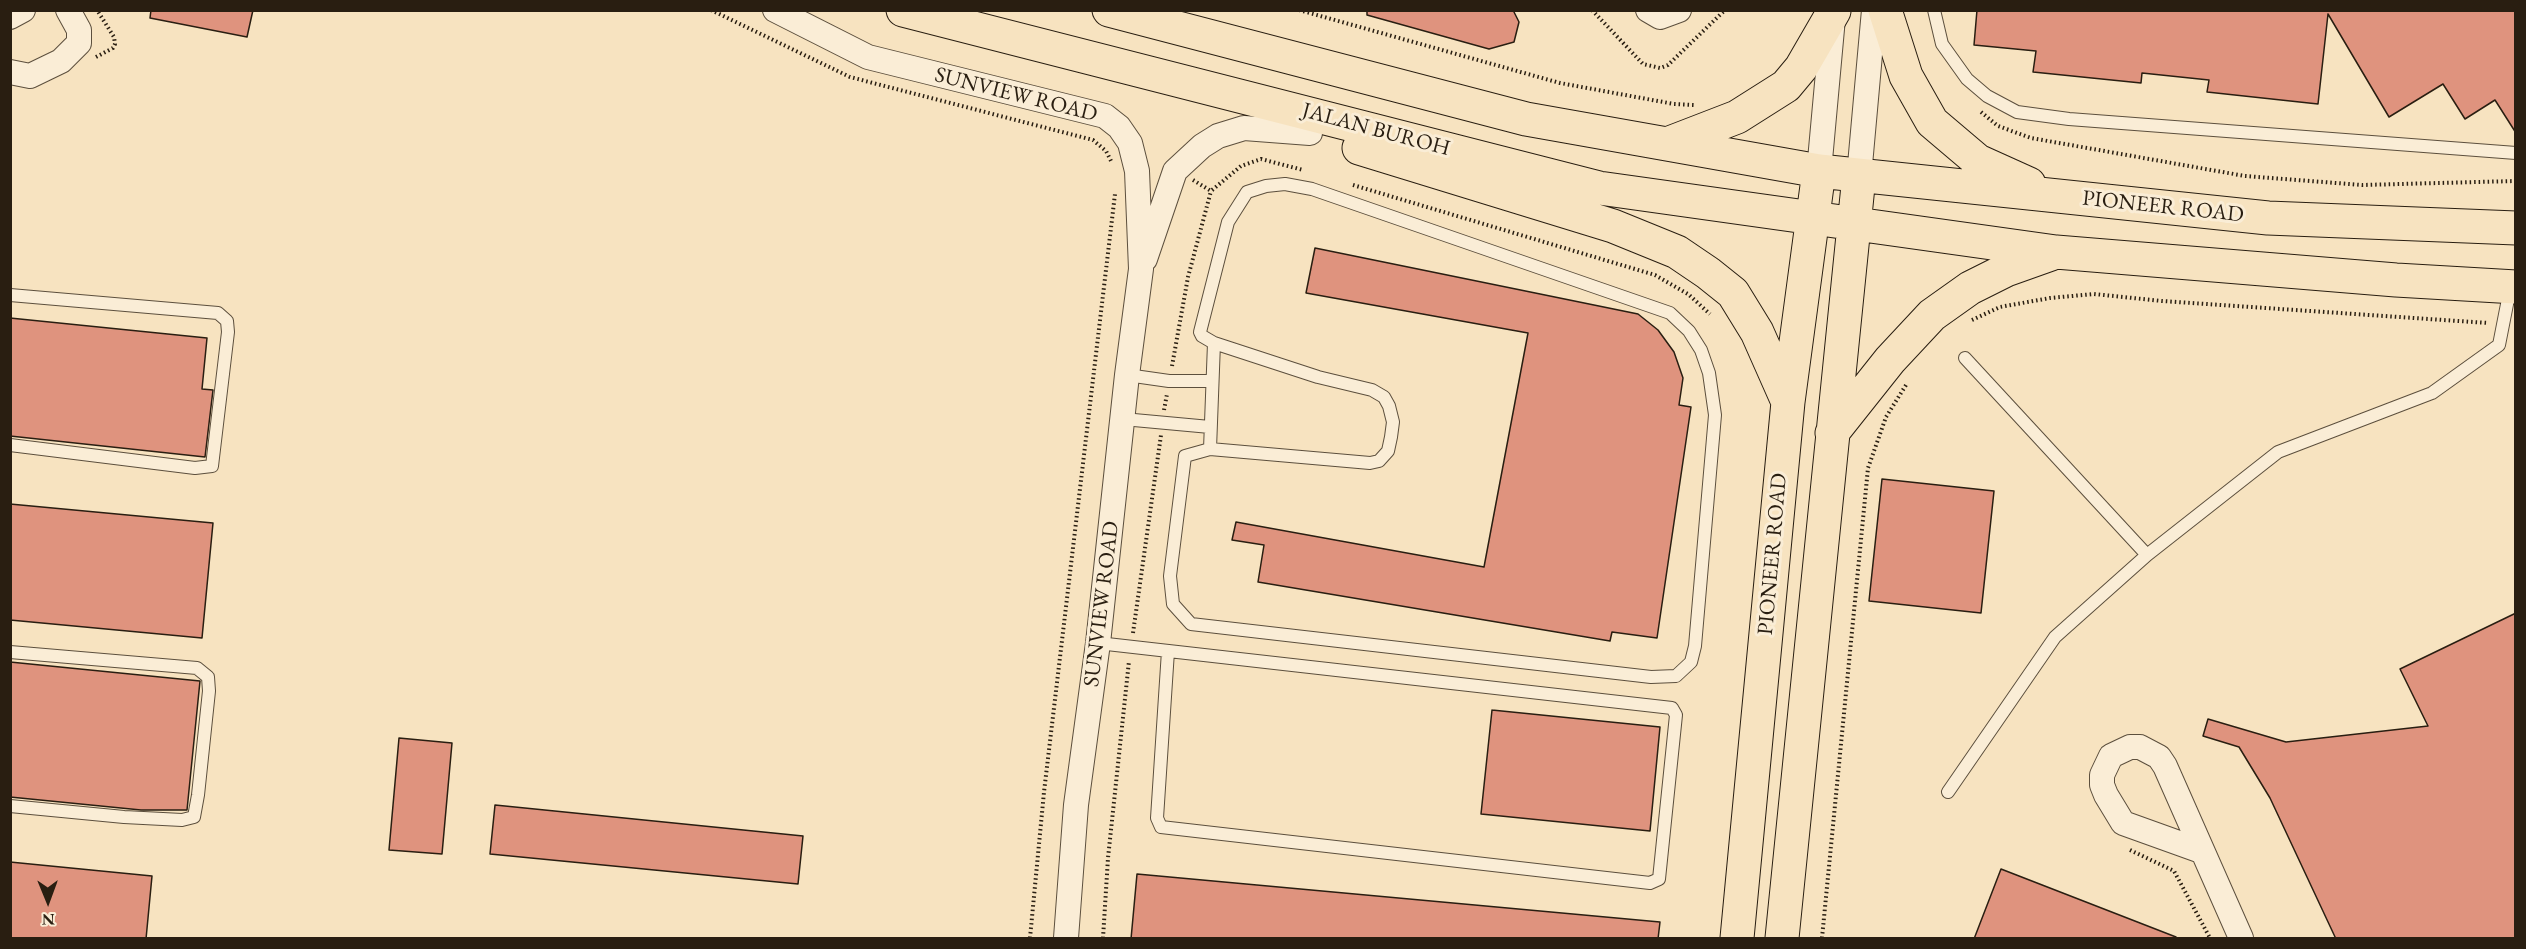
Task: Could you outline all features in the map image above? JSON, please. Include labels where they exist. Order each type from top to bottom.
[{"type":"main road","name":"JALAN BUROH","points":[[903,10],[1599,188],[1854,224]]},
{"type":"main road","points":[[1109,10],[1527,119],[1819,171],[1859,176]]},
{"type":"main road","points":[[1885,10],[1906,76],[1932,122],[1978,161],[2058,196]]},
{"type":"main road","points":[[1667,144],[1737,117],[1786,86],[1801,68],[1834,11]]},
{"type":"main road","points":[[1166,76],[1310,133],[1613,226],[1677,252],[1733,293],[1757,332],[1788,402]]},
{"type":"main road","name":"PIONEER ROAD","points":[[1737,939],[1788,402],[1819,171]]},
{"type":"main road","name":"PIONEER ROAD","points":[[1782,939],[1859,176],[2268,218],[2516,228]]},
{"type":"main road","points":[[1854,224],[2056,252],[2513,287]]},
{"type":"main road","points":[[1832,433],[1890,360],[1932,315],[1979,284],[2006,270],[2056,252]]},
{"type":"street","points":[[10,17],[23,10]]},
{"type":"street","points":[[10,72],[30,76],[61,61],[79,43],[79,30],[68,10]]},
{"type":"street","name":"SUNVIEW ROAD","points":[[776,10],[868,57],[1105,117],[1119,127],[1130,143],[1137,171],[1141,270],[1127,375],[1098,643],[1076,805],[1066,939]]},
{"type":"street","points":[[1648,10],[1660,17],[1679,10]]},
{"type":"street","points":[[1859,176],[1874,10]]},
{"type":"street","points":[[1819,171],[1834,11]]},
{"type":"street","name":"SUNVIEW ROAD","points":[[1141,270],[1175,171],[1202,146],[1218,136],[1244,128],[1310,133]]},
{"type":"street","points":[[2201,851],[2123,822],[2102,785],[2102,775],[2111,756],[2130,747],[2140,747],[2158,757],[2165,766],[2241,939]]},
{"type":"lane","points":[[1934,10],[1942,44],[1967,79],[1988,96],[2018,112],[2069,119],[2516,153]]},
{"type":"lane","points":[[1285,184],[1312,189],[1671,313],[1689,331],[1701,350],[1709,373],[1715,415],[1695,646],[1691,662],[1677,676],[1651,677],[1191,624],[1173,604],[1170,576],[1185,456],[1210,449],[1370,463],[1379,461],[1388,451],[1392,422],[1389,405],[1384,398],[1372,390],[1318,377],[1214,343],[1200,332],[1228,222],[1247,192],[1266,186],[1285,184]]},
{"type":"lane","points":[[1948,792],[2055,637],[2147,555],[2278,452],[2432,393],[2499,345],[2502,324],[2513,287]]},
{"type":"lane","points":[[10,295],[218,313],[227,321],[228,332],[212,466],[195,468],[10,446]]},
{"type":"lane","points":[[1210,449],[1214,343]]},
{"type":"lane","points":[[1965,358],[2147,555]]},
{"type":"lane","points":[[1127,375],[1169,381],[1211,381]]},
{"type":"lane","points":[[1123,419],[1210,426]]},
{"type":"lane","points":[[1098,643],[1672,708],[1676,715],[1659,879],[1650,883],[1639,882],[1161,827],[1157,818],[1168,651]]},
{"type":"lane","points":[[10,652],[197,668],[208,677],[209,691],[194,817],[182,820],[136,818],[10,806]]},
{"type":"path","points":[[1299,10],[1560,82],[1674,104],[1699,106]]},
{"type":"path","points":[[1592,10],[1643,64],[1660,68],[1668,65],[1725,10]]},
{"type":"path","points":[[1975,107],[1998,126],[2031,138],[2245,177],[2362,185],[2516,181]]},
{"type":"path","points":[[1103,939],[1108,858],[1131,647],[1162,422],[1188,278],[1211,191]]},
{"type":"path","points":[[1030,939],[1044,792],[1115,193]]},
{"type":"path","points":[[1962,325],[2000,307],[2050,298],[2094,294],[2174,302],[2502,324]]},
{"type":"path","points":[[1822,939],[1868,468],[1886,417],[1908,381]]},
{"type":"path","points":[[2174,871],[2210,939]]},
{"type":"building","points":[[151,10],[253,10],[247,37],[150,18]]},
{"type":"building","points":[[1367,10],[1513,10],[1519,22],[1514,42],[1489,49],[1367,15]]},
{"type":"building","points":[[1977,10],[2516,10],[2516,133],[2495,100],[2465,119],[2443,84],[2389,117],[2328,14],[2318,104],[2207,92],[2209,80],[2142,73],[2141,83],[2033,72],[2036,51],[1974,45]]},
{"type":"building","points":[[1315,248],[1638,314],[1658,330],[1674,352],[1683,378],[1679,405],[1691,407],[1657,638],[1612,632],[1610,641],[1258,582],[1264,545],[1232,540],[1236,522],[1484,567],[1528,333],[1306,293]]},
{"type":"building","points":[[10,318],[207,338],[202,389],[213,390],[205,457],[10,436]]},
{"type":"building","points":[[1882,479],[1994,491],[1981,613],[1869,601]]},
{"type":"building","points":[[10,504],[213,523],[202,638],[10,620]]},
{"type":"building","points":[[2516,613],[2516,939],[2336,939],[2270,798],[2239,747],[2203,736],[2208,719],[2286,742],[2428,726],[2400,669]]},
{"type":"building","points":[[10,662],[200,681],[187,810],[141,810],[10,797]]},
{"type":"building","points":[[1492,710],[1660,727],[1650,831],[1481,814]]},
{"type":"building","points":[[399,738],[452,743],[442,854],[389,850]]},
{"type":"building","points":[[495,805],[803,836],[798,884],[490,854]]},
{"type":"building","points":[[10,862],[152,876],[146,939],[10,939]]},
{"type":"building","points":[[2001,869],[2176,937],[2176,939],[1974,939]]},
{"type":"building","points":[[1137,874],[1660,922],[1658,939],[1131,939]]}]
